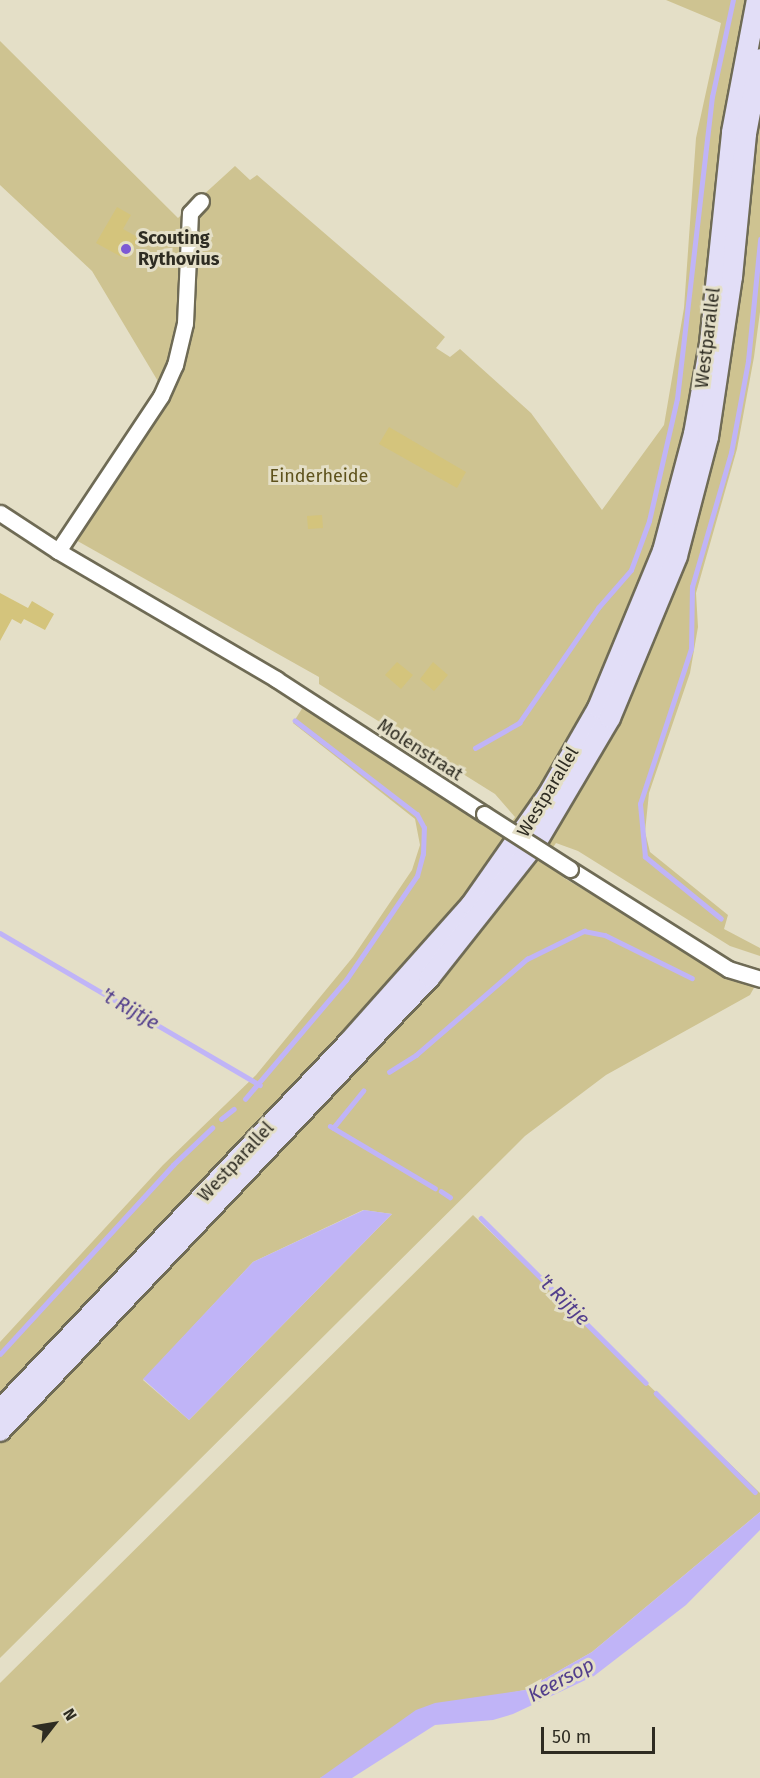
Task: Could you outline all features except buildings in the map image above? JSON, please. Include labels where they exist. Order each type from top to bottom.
[{"type":"main road","name":"Westparallel","points":[[0,1410],[340,1052],[464,914],[529,824],[598,708],[663,551],[694,434],[710,343],[732,132],[757,0]]},
{"type":"main road","name":"Westparallel","points":[[0,1431],[430,977],[536,843],[610,717],[677,556],[708,437],[732,277],[746,134],[760,59]]},
{"type":"street","points":[[58,551],[160,396],[175,365],[185,324],[190,213],[201,201]]},
{"type":"street","name":"Molenstraat","points":[[0,513],[58,551],[276,679],[728,969],[760,979]]},
{"type":"green space","name":"Einderheide","points":[[666,0],[760,0],[760,41],[740,149],[720,345],[705,436],[680,532],[649,616],[606,715],[520,857],[454,941],[0,1425],[0,1416],[450,937],[515,853],[578,753],[644,614],[686,487],[705,400],[734,143],[753,36],[746,31],[727,132],[705,342],[674,499],[639,602],[588,715],[560,765],[498,861],[413,964],[0,1403],[0,1342],[163,1165],[256,1075],[353,957],[412,870],[420,845],[415,819],[293,723],[303,707],[484,825],[504,833],[515,817],[495,794],[319,684],[319,677],[74,539],[78,533],[72,529],[165,393],[92,271],[0,185],[0,41],[178,218],[235,166],[250,180],[257,175],[445,337],[436,348],[450,357],[460,349],[531,413],[602,510],[664,425],[684,308],[696,138],[721,23]]},
{"type":"green space","points":[[760,78],[760,312],[754,357],[737,449],[696,593],[698,627],[690,673],[649,793],[645,832],[650,852],[728,915],[724,929],[760,948],[760,956],[730,946],[578,851],[556,843],[545,859],[564,878],[690,953],[755,986],[750,995],[606,1075],[525,1136],[0,1658],[0,1437],[307,1117],[647,646]],"holes":[[[363,1210],[392,1214],[189,1420],[143,1380],[253,1262]]]},
{"type":"green space","points":[[473,1215],[760,1493],[760,1512],[592,1652],[525,1690],[471,1700],[320,1778],[0,1778],[0,1683]]},
{"type":"water","points":[[364,1210],[392,1214],[189,1420],[143,1379],[253,1262]]},
{"type":"water","name":"Keersop","points":[[760,1512],[760,1530],[686,1605],[594,1676],[513,1714],[493,1720],[435,1725],[352,1778],[320,1778],[416,1710],[435,1703],[525,1690],[592,1652]]},
{"type":"waterway","points":[[475,748],[519,723],[598,608],[631,570],[649,521],[677,399],[712,97],[733,0]]},
{"type":"waterway","points":[[721,919],[645,857],[640,804],[691,649],[692,587],[731,453],[748,361],[760,240]]},
{"type":"waterway","points":[[245,1099],[346,980],[417,876],[423,854],[424,828],[417,815],[295,721]]},
{"type":"waterway","points":[[389,1072],[416,1055],[527,959],[584,931],[605,935],[692,978]]},
{"type":"waterway","name":"'t Rijtje","points":[[0,933],[260,1085]]},
{"type":"waterway","points":[[333,1128],[363,1091]]},
{"type":"waterway","points":[[221,1119],[234,1109]]},
{"type":"waterway","name":"'t Rijtje","points":[[330,1126],[435,1188]]},
{"type":"waterway","points":[[0,1354],[173,1165],[212,1128]]},
{"type":"waterway","name":"'t Rijtje","points":[[441,1191],[450,1197]]},
{"type":"waterway","name":"'t Rijtje","points":[[481,1218],[646,1383]]},
{"type":"waterway","name":"'t Rijtje","points":[[656,1393],[755,1492]]},
{"type":"place","name":"Scouting Rythovius","points":[[126,249]]}]
